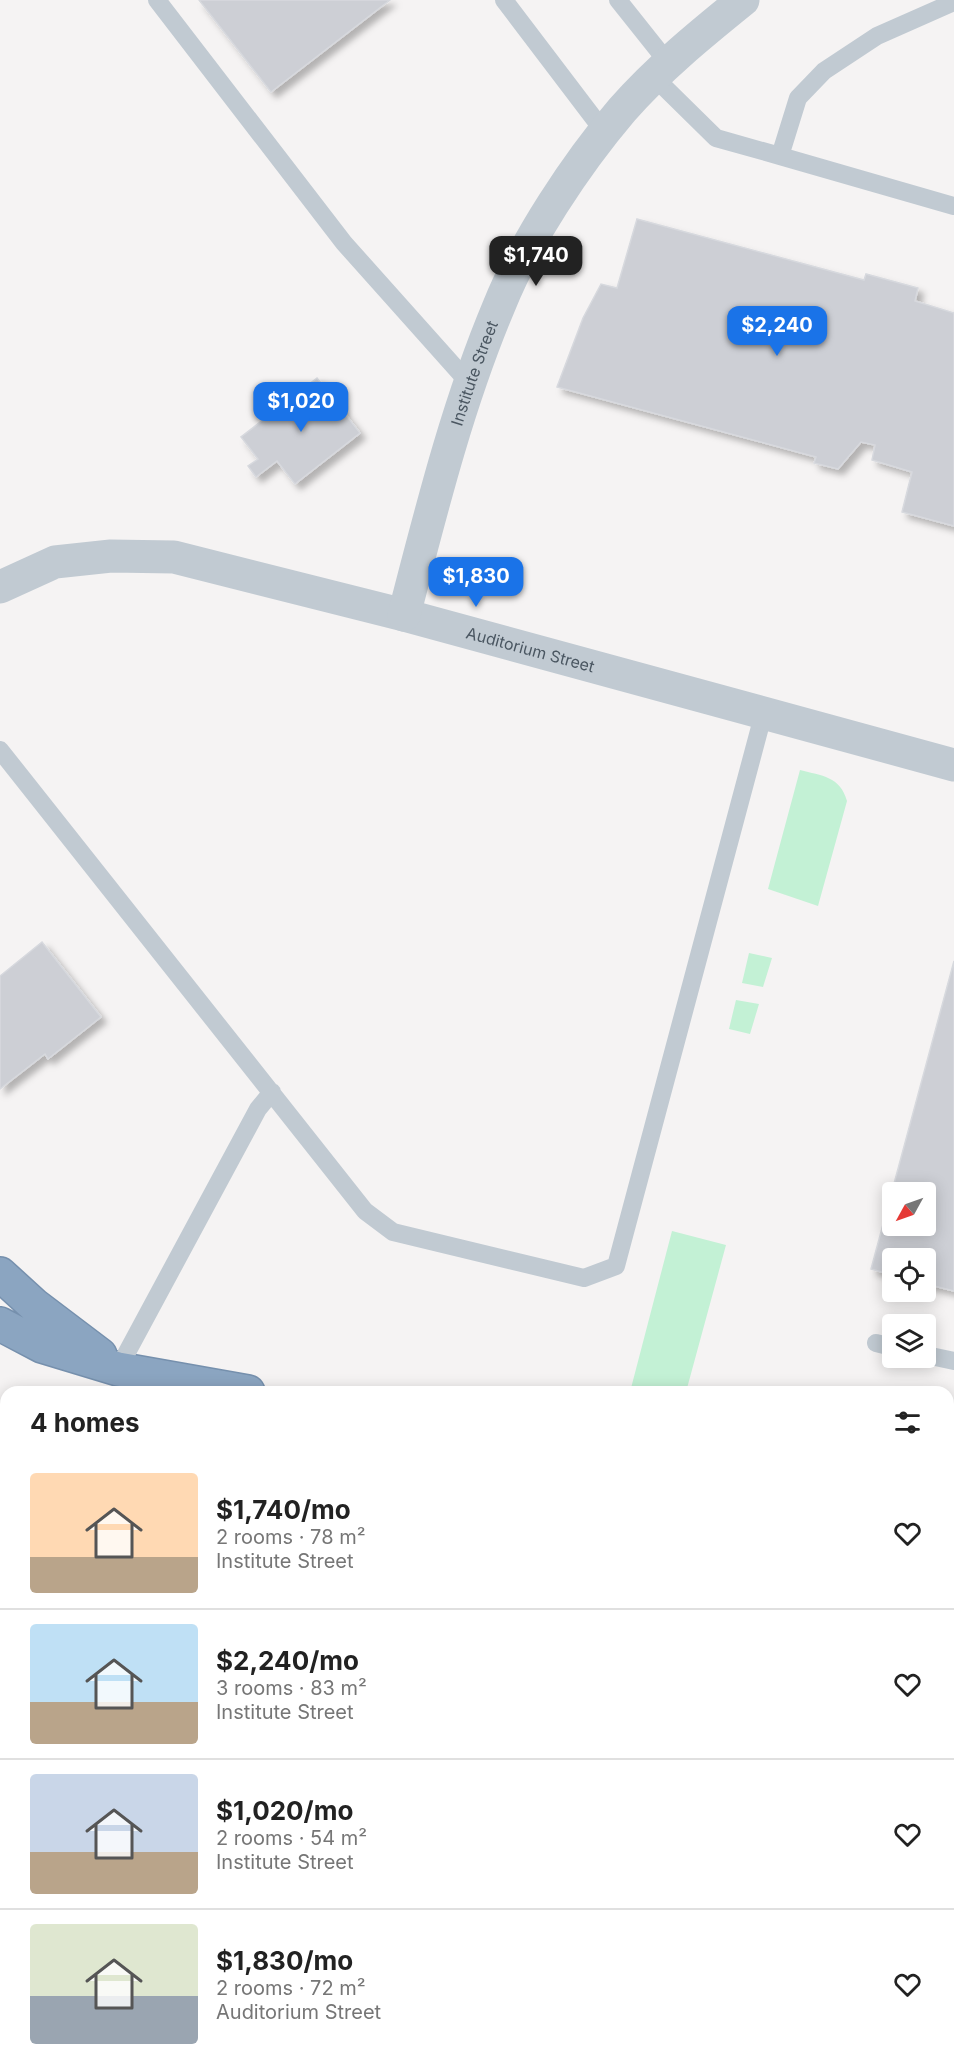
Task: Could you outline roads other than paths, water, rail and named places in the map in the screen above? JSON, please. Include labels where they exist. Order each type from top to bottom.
[{"type":"highway","points":[[0,1274],[34,1305],[118,1369]]},
{"type":"highway","points":[[0,1324],[42,1346],[118,1369],[214,1386]]},
{"type":"street","name":"Institute Street","points":[[404,615],[438,485],[469,383],[499,304],[523,258],[572,177],[623,109],[700,35],[743,0]]},
{"type":"street","name":"Auditorium Street","points":[[0,587],[56,562],[111,556],[174,557],[404,615],[954,765]]},
{"type":"lane","points":[[157,0],[344,243],[469,383]]},
{"type":"lane","points":[[504,0],[605,133]]},
{"type":"lane","points":[[618,0],[662,71],[716,138],[954,206]]},
{"type":"lane","points":[[780,156],[798,98],[824,70],[877,36],[954,2]]},
{"type":"lane","points":[[0,750],[365,1211],[393,1232],[584,1278],[616,1266],[764,712]]},
{"type":"lane","points":[[118,1369],[258,1109],[272,1092]]},
{"type":"lane","points":[[936,1357],[954,1361]]}]
